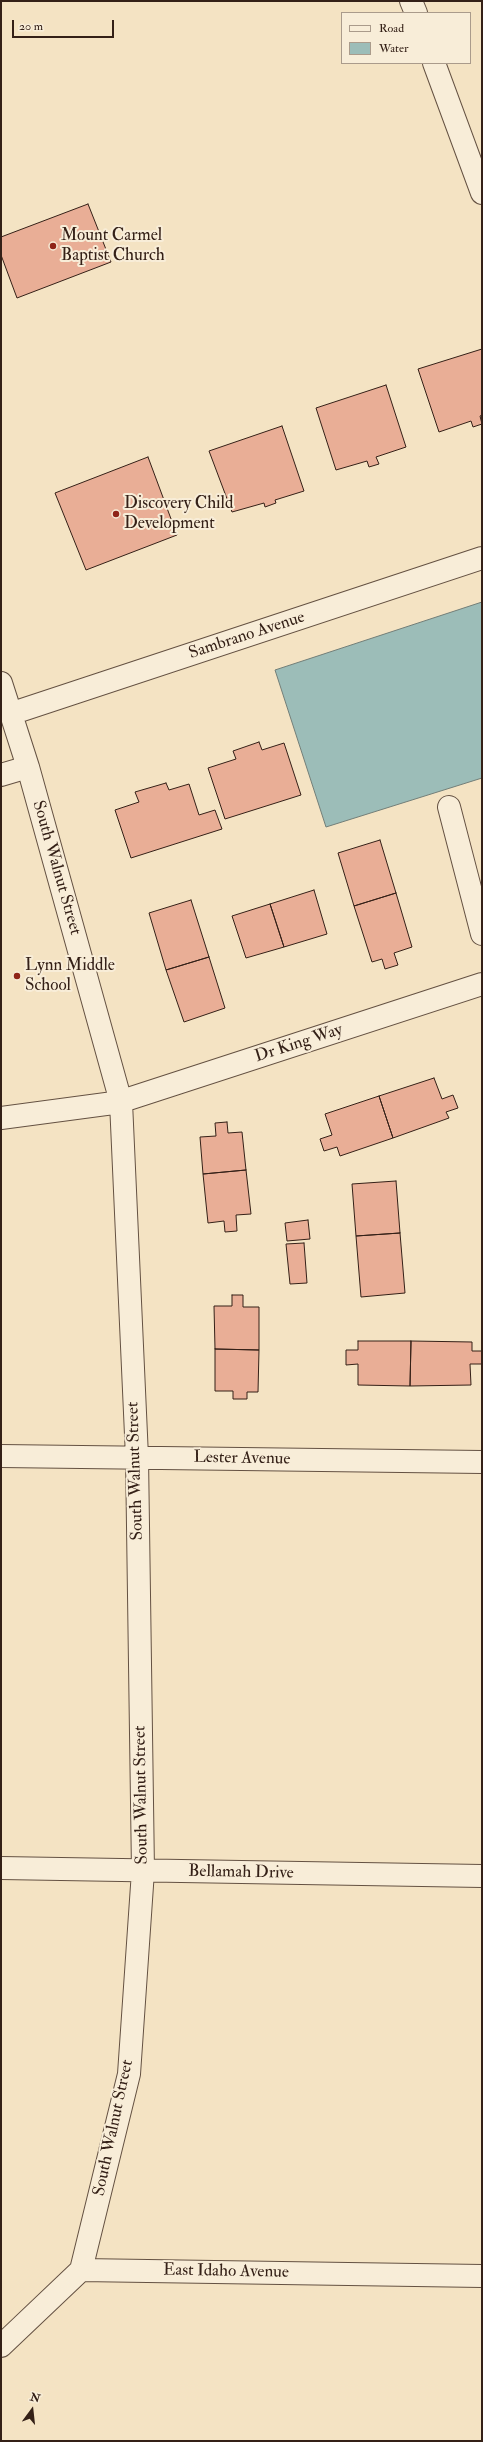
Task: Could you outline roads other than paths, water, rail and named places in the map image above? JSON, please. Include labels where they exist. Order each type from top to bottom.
[{"type":"street","points":[[411,1],[416,12]]},
{"type":"street","points":[[434,64],[482,193]]},
{"type":"street","name":"Sambrano Avenue","points":[[12,713],[482,558]]},
{"type":"street","name":"South Walnut Street","points":[[1,683],[12,713],[28,767],[119,1102],[137,1457],[143,1871],[128,2074],[81,2270]]},
{"type":"street","points":[[1,775],[28,767]]},
{"type":"street","points":[[449,807],[482,934]]},
{"type":"street","name":"Dr King Way","points":[[1,1118],[119,1102],[482,984]]},
{"type":"street","name":"Lester Avenue","points":[[1,1456],[482,1462]]},
{"type":"street","name":"Bellamah Drive","points":[[1,1868],[482,1876]]},
{"type":"street","points":[[1,2346],[81,2270]]},
{"type":"street","name":"East Idaho Avenue","points":[[81,2270],[482,2276]]},
{"type":"water","points":[[482,602],[482,778],[326,827],[275,670]]},
{"type":"place","name":"Mount Carmel Baptist Church","points":[[53,246]]},
{"type":"place","name":"Discovery Child Development","points":[[116,514]]},
{"type":"place","name":"Lynn Middle School","points":[[17,976]]}]
